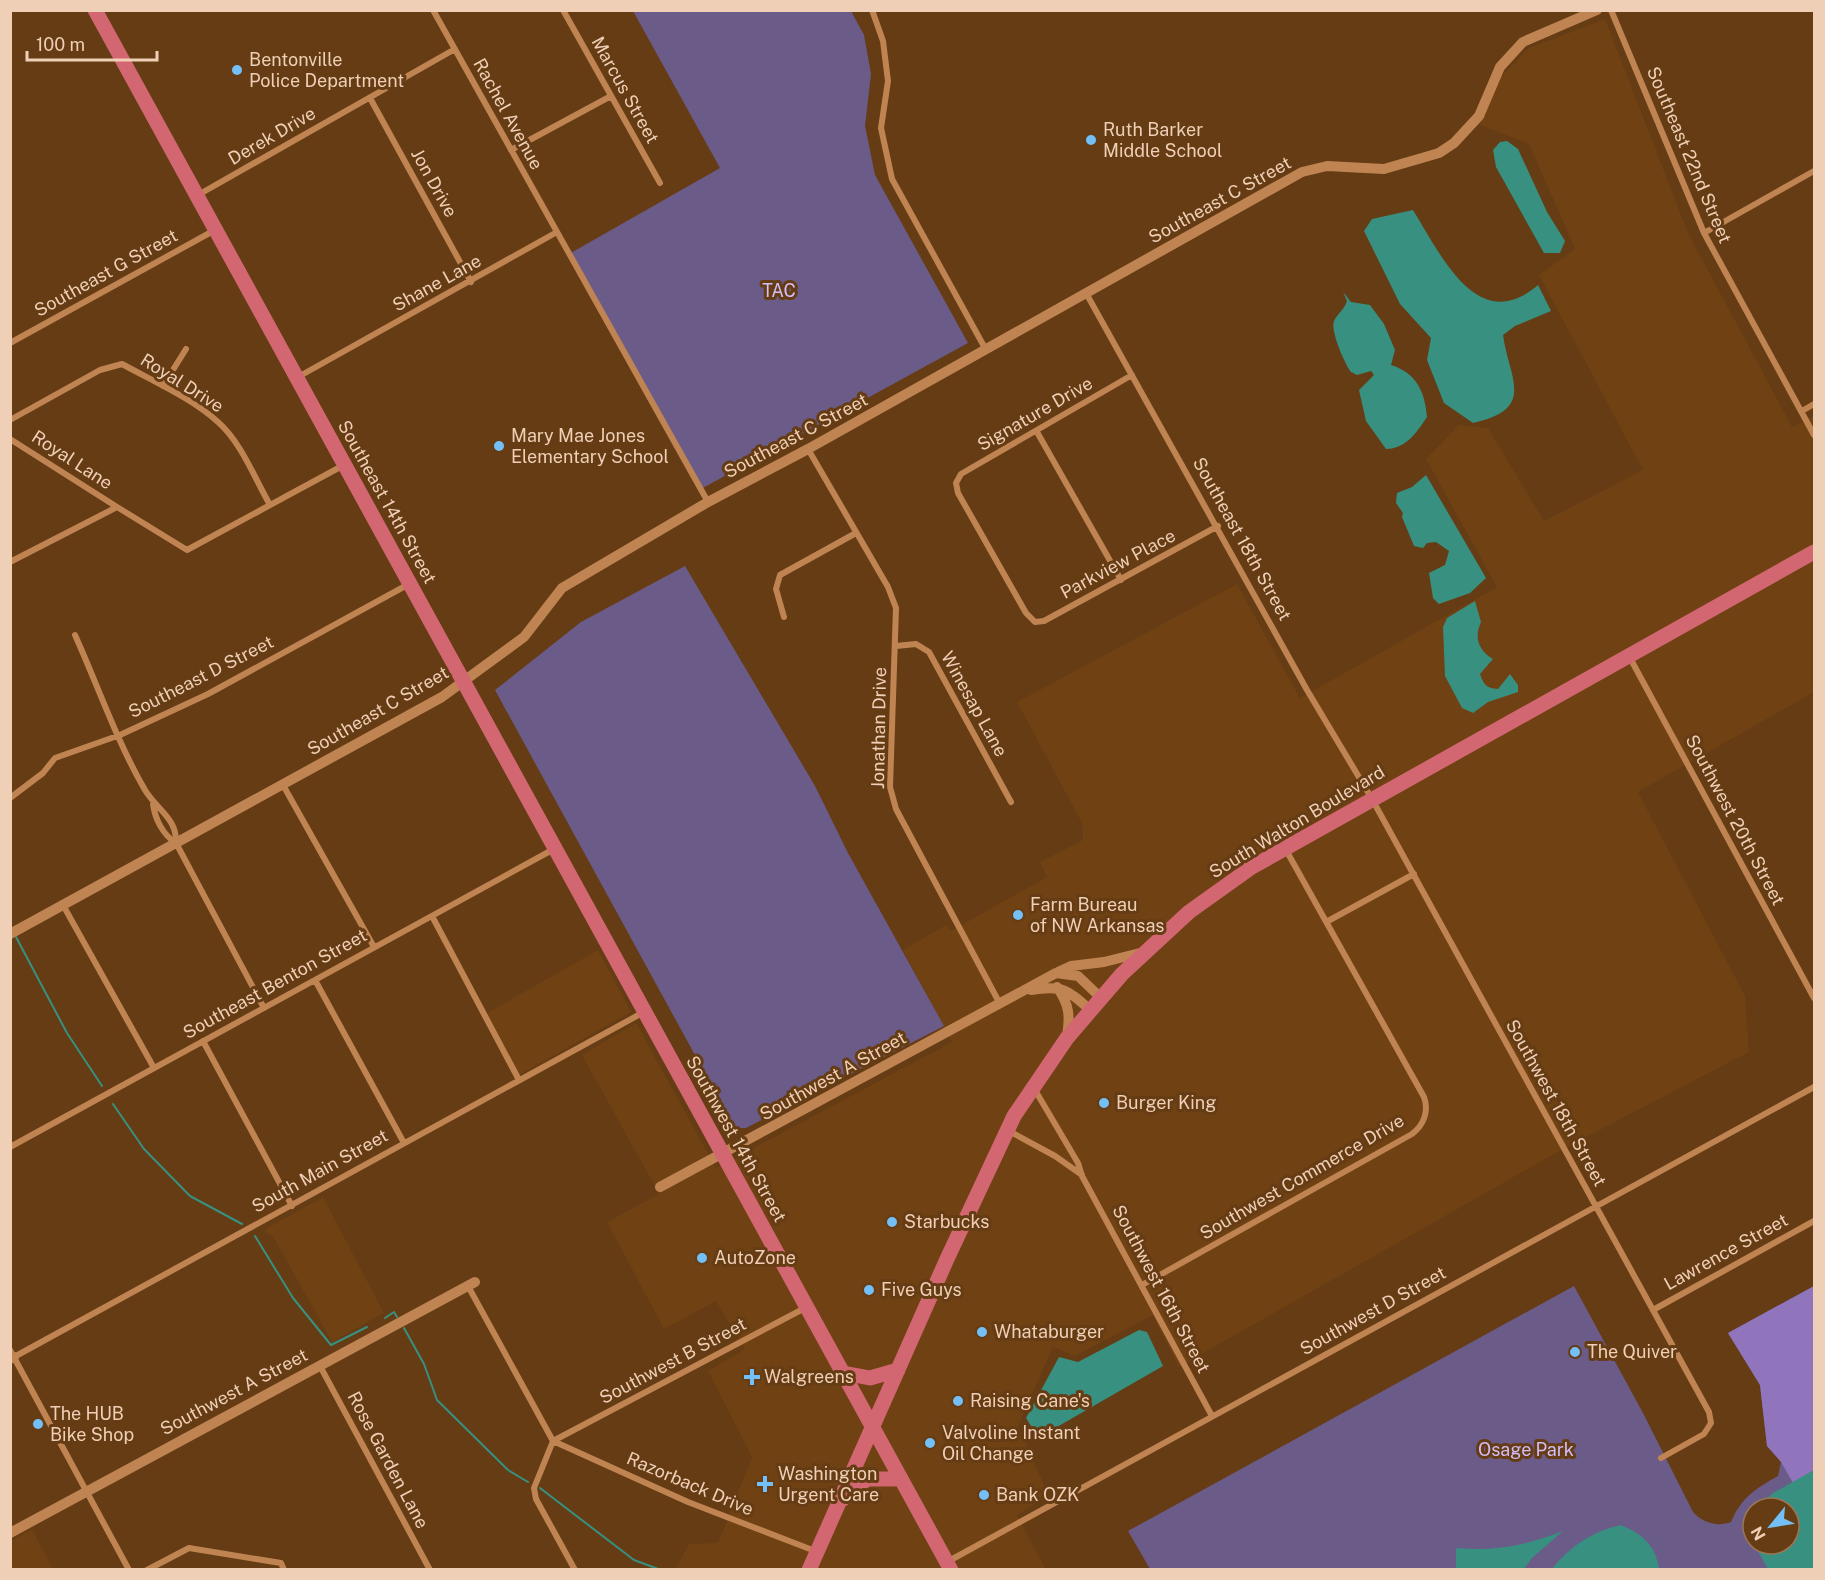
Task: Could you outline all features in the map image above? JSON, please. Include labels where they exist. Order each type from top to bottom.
[{"type":"main road","name":"Southeast 14th Street","points":[[95,10],[644,1012]]},
{"type":"main road","name":"South Walton Boulevard","points":[[809,1569],[1006,1130],[1067,1038],[1100,997],[1145,952],[1219,889],[1285,847],[1815,552]]},
{"type":"main road","name":"Southwest 14th Street","points":[[644,1012],[949,1566]]},
{"type":"main road","points":[[843,1373],[870,1378],[898,1370]]},
{"type":"main road","points":[[837,1505],[867,1479],[901,1479]]},
{"type":"street","name":"Rachel Avenue","points":[[433,10],[708,502]]},
{"type":"street","name":"Marcus Street","points":[[563,10],[660,183]]},
{"type":"street","points":[[872,10],[883,41],[888,81],[881,128],[891,179],[986,350]]},
{"type":"street","name":"Southeast C Street","points":[[10,934],[442,697],[524,637],[562,588],[708,502],[808,449],[1302,172],[1327,166],[1384,169],[1439,153],[1454,143],[1479,116],[1500,67],[1523,42],[1597,10]]},
{"type":"street","name":"Southeast 22nd Street","points":[[1611,10],[1704,233],[1815,435]]},
{"type":"street","name":"Derek Drive","points":[[197,195],[455,49]]},
{"type":"street","points":[[511,150],[611,96]]},
{"type":"street","name":"Jon Drive","points":[[370,98],[471,282]]},
{"type":"street","points":[[1704,233],[1815,171]]},
{"type":"street","name":"Southeast G Street","points":[[10,343],[216,230]]},
{"type":"street","name":"Shane Lane","points":[[297,378],[557,232]]},
{"type":"street","name":"Southeast 18th Street","points":[[1086,294],[1218,526],[1307,690],[1372,799]]},
{"type":"street","points":[[163,386],[186,349]]},
{"type":"street","name":"Royal Drive","points":[[10,420],[100,370],[122,364],[163,386],[219,422],[234,442],[270,505]]},
{"type":"street","name":"Signature Drive","points":[[1032,619],[958,493],[956,483],[961,474],[1132,375]]},
{"type":"street","points":[[1803,411],[1815,404]]},
{"type":"street","points":[[1037,432],[1121,580]]},
{"type":"street","name":"Royal Lane","points":[[10,439],[187,550],[270,505]]},
{"type":"street","name":"Jonathan Drive","points":[[808,449],[888,587],[896,608],[890,788],[896,809],[1000,1004]]},
{"type":"street","points":[[270,505],[344,465]]},
{"type":"street","points":[[10,562],[117,507]]},
{"type":"street","name":"Parkview Place","points":[[1032,619],[1035,622],[1044,621],[1218,526]]},
{"type":"street","points":[[784,617],[778,604],[776,589],[780,575],[856,533]]},
{"type":"street","name":"Southeast D Street","points":[[10,798],[21,793],[43,773],[55,758],[120,735],[208,694],[409,584]]},
{"type":"street","points":[[75,635],[153,804],[154,814],[167,838],[176,843]]},
{"type":"street","name":"Winesap Lane","points":[[896,646],[916,644],[929,652],[1011,802]]},
{"type":"street","name":"Southwest 20th Street","points":[[1629,656],[1815,998]]},
{"type":"street","points":[[283,785],[374,947]]},
{"type":"street","name":"Southwest 18th Street","points":[[1372,799],[1709,1412],[1711,1423],[1704,1434],[1660,1458]]},
{"type":"street","points":[[153,804],[167,814],[177,830],[176,843],[264,1008]]},
{"type":"street","name":"Southwest Commerce Drive","points":[[1142,1285],[1412,1134],[1422,1123],[1426,1111],[1424,1096],[1285,847]]},
{"type":"street","name":"Southeast Benton Street","points":[[10,1147],[554,849]]},
{"type":"street","points":[[1328,921],[1414,874]]},
{"type":"street","points":[[63,905],[154,1068]]},
{"type":"street","points":[[432,916],[519,1080]]},
{"type":"street","name":"Southwest A Street","points":[[660,1187],[1056,973],[1071,966],[1104,962],[1145,952]]},
{"type":"street","points":[[1056,973],[1078,976],[1100,997]]},
{"type":"street","points":[[315,980],[404,1143]]},
{"type":"street","points":[[1058,987],[1067,989],[1089,1009]]},
{"type":"street","points":[[1058,987],[1067,1000],[1069,1008],[1067,1038]]},
{"type":"street","name":"Southwest A Street","points":[[1022,992],[1058,987]]},
{"type":"street","name":"South Main Street","points":[[12,1355],[292,1206],[644,1012]]},
{"type":"street","points":[[202,1041],[292,1206]]},
{"type":"street","name":"Southwest 16th Street","points":[[1033,1087],[1078,1163],[1082,1176],[1212,1416]]},
{"type":"street","name":"Southwest D Street","points":[[949,1566],[1212,1416],[1815,1087]]},
{"type":"street","name":"Southwest 16th Street","points":[[1006,1130],[1055,1156],[1082,1176]]},
{"type":"street","name":"Lawrence Street","points":[[1653,1310],[1815,1221]]},
{"type":"street","points":[[471,1284],[554,1441],[534,1488],[536,1499],[575,1569]]},
{"type":"street","name":"Southwest A Street","points":[[10,1533],[471,1284]]},
{"type":"street","name":"Southwest B Street","points":[[554,1441],[806,1307]]},
{"type":"street","points":[[12,1355],[129,1569]]},
{"type":"street","name":"Rose Garden Lane","points":[[320,1365],[430,1569]]},
{"type":"street","name":"Razorback Drive","points":[[554,1441],[688,1502],[817,1552]]},
{"type":"street","points":[[147,1569],[189,1548],[281,1563],[284,1569]]},
{"type":"shaded area","points":[[1605,19],[1688,233],[1792,427],[1814,416],[1814,692],[1638,792],[1745,996],[1749,1052],[1556,1153],[1179,1367],[1153,1315],[1075,1356],[1053,1347],[1018,1426],[1049,1496],[1017,1515],[1046,1570],[675,1569],[689,1544],[718,1543],[752,1457],[708,1371],[745,1349],[716,1301],[664,1329],[607,1222],[659,1194],[582,1055],[636,1023],[716,1168],[952,1042],[903,950],[946,925],[951,931],[1047,877],[1040,862],[1083,840],[1083,825],[1017,702],[1237,584],[1300,698],[1497,587],[1426,459],[1459,425],[1488,428],[1544,521],[1643,470],[1539,275],[1575,249],[1529,144],[1480,125],[1499,79],[1529,48]]},
{"type":"shaded area","points":[[598,950],[631,1012],[519,1075],[487,1013]]},
{"type":"shaded area","points":[[323,1197],[384,1313],[332,1342],[274,1238],[264,1230]]},
{"type":"shaded area","points":[[1814,1286],[1814,1470],[1793,1483],[1781,1462],[1767,1446],[1760,1385],[1728,1333]]},
{"type":"shaded area","points":[[32,1529],[53,1569],[11,1569],[11,1541]]},
{"type":"green space","name":"TAC","points":[[633,11],[851,11],[864,35],[871,74],[865,126],[875,175],[968,343],[701,489],[569,254],[720,168]]},
{"type":"green space","points":[[685,566],[815,786],[848,853],[944,1026],[746,1128],[737,1128],[730,1119],[495,690],[581,622]]},
{"type":"green space","name":"Osage Park","points":[[1574,1286],[1644,1415],[1693,1512],[1701,1519],[1721,1524],[1731,1522],[1741,1504],[1741,1556],[1801,1556],[1801,1496],[1748,1496],[1778,1476],[1781,1462],[1767,1446],[1760,1385],[1728,1333],[1814,1286],[1814,1569],[1150,1569],[1128,1531]]},
{"type":"water","points":[[1507,141],[1518,149],[1547,212],[1565,241],[1560,253],[1544,253],[1496,167],[1493,150],[1500,142]]},
{"type":"water","points":[[1413,210],[1449,267],[1479,296],[1497,302],[1517,299],[1538,285],[1551,311],[1515,326],[1503,335],[1514,390],[1512,401],[1506,410],[1493,417],[1473,423],[1444,403],[1427,360],[1431,338],[1400,304],[1364,231],[1372,219]]},
{"type":"water","points":[[1343,292],[1351,302],[1370,305],[1384,324],[1395,350],[1391,365],[1400,368],[1413,378],[1424,399],[1427,417],[1415,434],[1399,446],[1386,449],[1366,421],[1359,390],[1374,375],[1371,371],[1357,375],[1351,372],[1339,347],[1333,326],[1335,318],[1347,301]]},
{"type":"water","points":[[1426,475],[1486,578],[1470,593],[1439,604],[1433,598],[1429,573],[1445,565],[1449,551],[1436,542],[1427,543],[1423,548],[1414,546],[1402,517],[1403,513],[1396,503],[1397,493],[1412,487]]},
{"type":"water","points":[[1475,601],[1481,622],[1478,633],[1479,643],[1484,652],[1493,659],[1480,674],[1483,681],[1488,687],[1498,689],[1510,674],[1518,685],[1518,692],[1488,702],[1473,713],[1462,708],[1445,676],[1443,627],[1447,618]]},
{"type":"water","points":[[1139,1330],[1147,1332],[1163,1366],[1043,1435],[1036,1434],[1026,1418],[1059,1357],[1078,1362]]},
{"type":"water","points":[[1814,1470],[1814,1569],[1768,1569],[1761,1556],[1801,1556],[1801,1496],[1770,1496]]},
{"type":"water","points":[[1620,1525],[1647,1541],[1655,1554],[1659,1569],[1552,1569],[1566,1553],[1582,1541]]},
{"type":"water","points":[[1563,1531],[1532,1558],[1524,1569],[1456,1569],[1456,1548],[1484,1549],[1510,1546]]},
{"type":"waterway","points":[[16,937],[67,1033],[102,1086]]},
{"type":"waterway","points":[[113,1104],[144,1149],[190,1196],[242,1224]]},
{"type":"waterway","points":[[255,1236],[293,1298],[331,1345],[367,1327]]},
{"type":"waterway","points":[[385,1318],[394,1312],[397,1317]]},
{"type":"waterway","points":[[404,1328],[424,1364],[437,1400],[508,1470],[528,1482]]},
{"type":"waterway","points":[[540,1488],[634,1560],[661,1570]]},
{"type":"place","name":"Bentonville Police Department","points":[[237,70]]},
{"type":"place","name":"Ruth Barker Middle School","points":[[1091,140]]},
{"type":"place","name":"Mary Mae Jones Elementary School","points":[[499,446]]},
{"type":"place","name":"Farm Bureau of NW Arkansas","points":[[1018,915]]},
{"type":"place","name":"Burger King","points":[[1104,1103]]},
{"type":"place","name":"Starbucks","points":[[892,1222]]},
{"type":"place","name":"AutoZone","points":[[702,1258]]},
{"type":"place","name":"Five Guys","points":[[869,1290]]},
{"type":"place","name":"Whataburger","points":[[982,1332]]},
{"type":"place","name":"The Quiver","points":[[1575,1352]]},
{"type":"place","name":"Walgreens","points":[[752,1377]]},
{"type":"place","name":"Raising Cane's","points":[[958,1401]]},
{"type":"place","name":"The HUB Bike Shop","points":[[38,1424]]},
{"type":"place","name":"Valvoline Instant Oil Change","points":[[930,1443]]},
{"type":"place","name":"Washington Urgent Care","points":[[765,1484]]},
{"type":"place","name":"Bank OZK","points":[[984,1495]]}]
